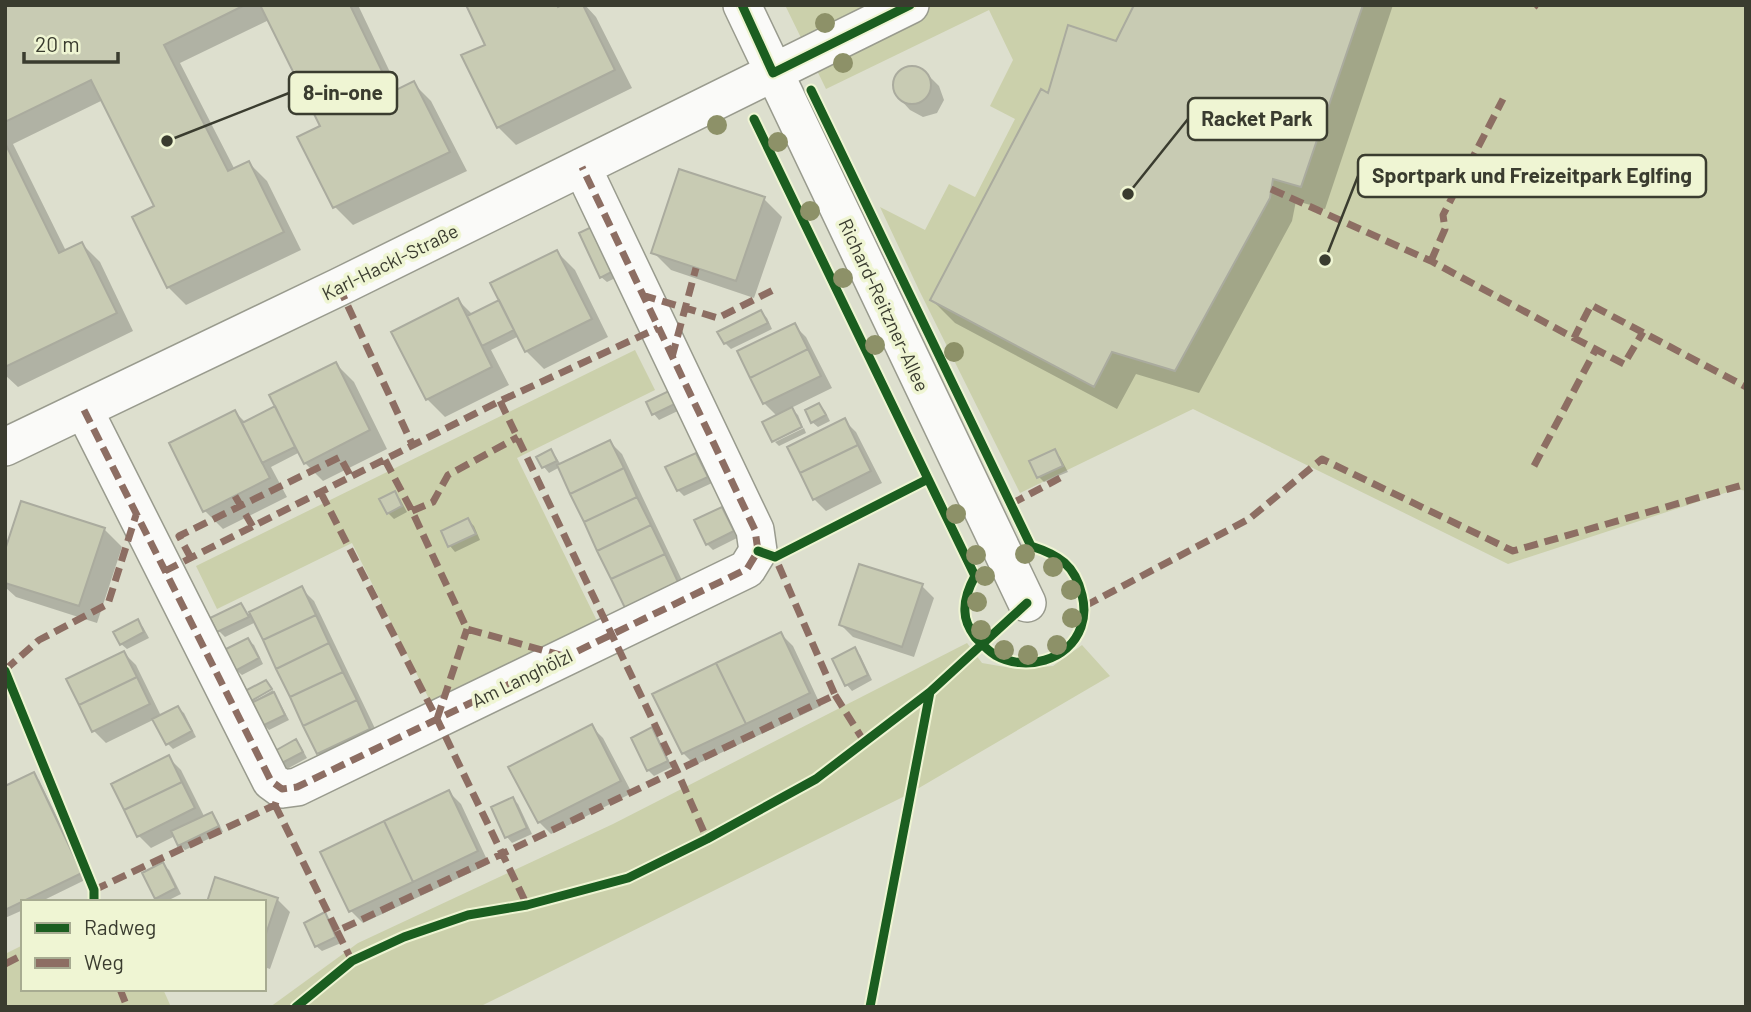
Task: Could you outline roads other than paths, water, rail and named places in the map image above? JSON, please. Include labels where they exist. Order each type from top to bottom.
[{"type":"street","name":"Richard-Reitzner-Allee","points":[[742,5],[1027,603]]},
{"type":"street","name":"Karl-Hackl-Straße","points":[[5,447],[339,287],[910,5]]},
{"type":"street","name":"Am Langhölzl","points":[[84,410],[271,781],[282,789],[297,787],[747,569],[758,551],[755,530],[582,167]]},
{"type":"place","name":"8-in-one","points":[[167,141]]},
{"type":"place","name":"Racket Park","points":[[1128,194]]},
{"type":"place","name":"Sportpark und Freizeitpark Eglfing","points":[[1325,260]]}]
